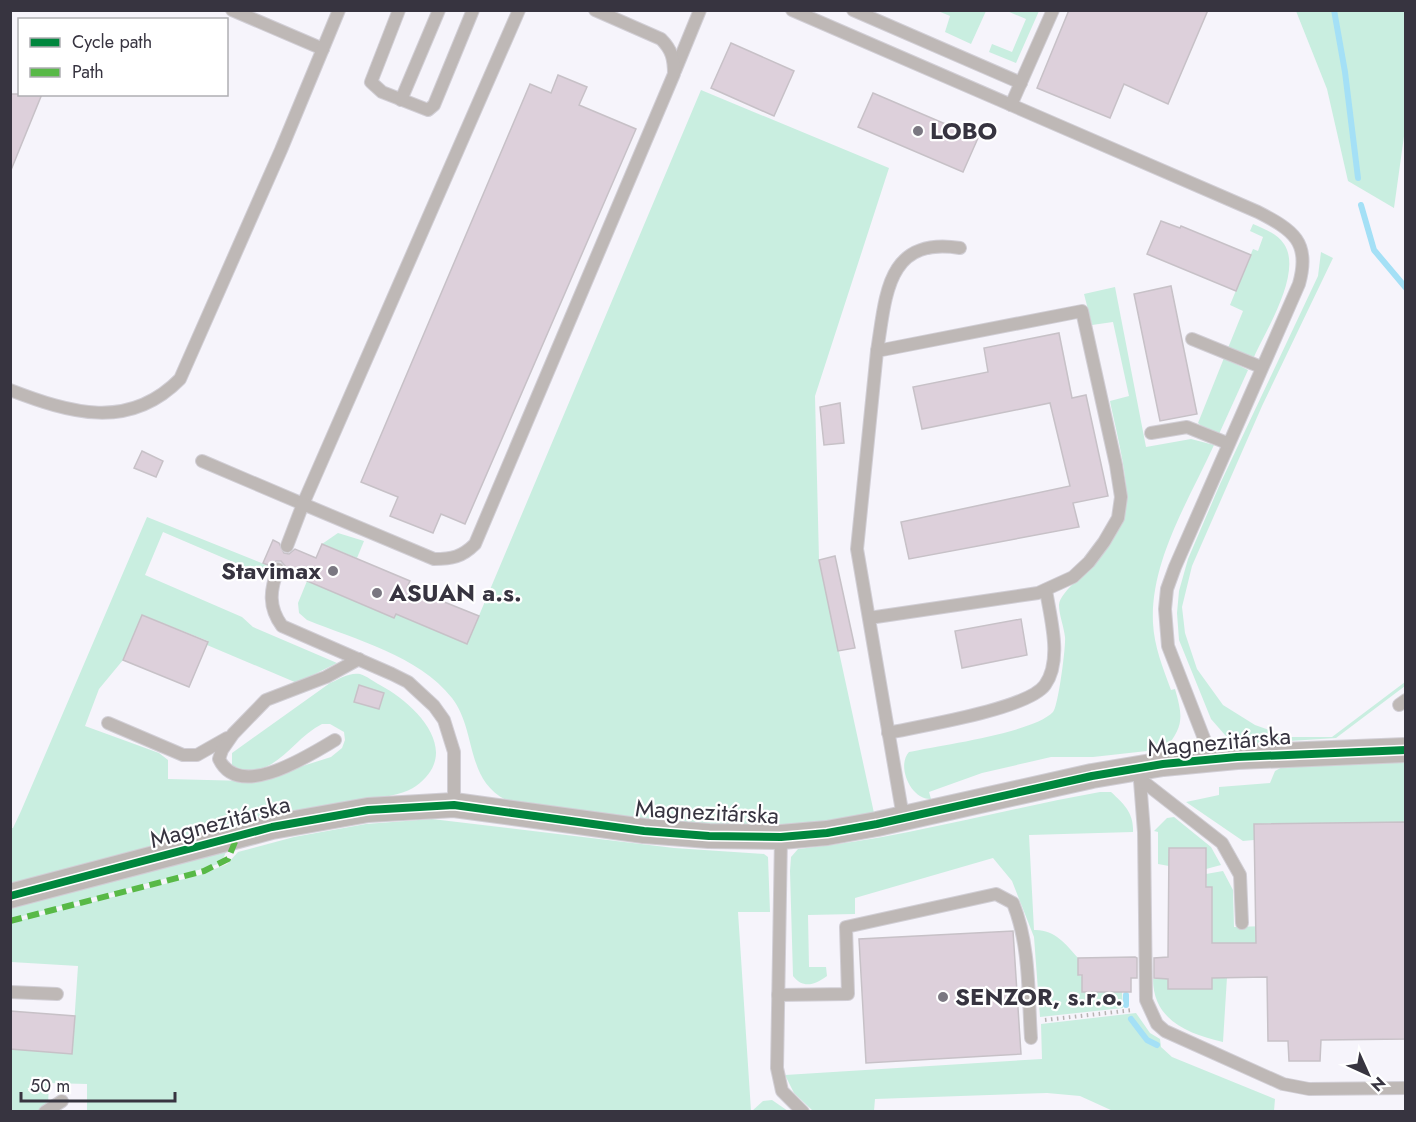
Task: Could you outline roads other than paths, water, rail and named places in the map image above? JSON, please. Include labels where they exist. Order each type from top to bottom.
[{"type":"street","name":"Magnezitárska","points":[[10,896],[272,827],[368,810],[454,805],[644,831],[708,836],[781,837],[827,833],[1212,759],[1406,750]]},
{"type":"lane","points":[[232,10],[323,49]]},
{"type":"lane","points":[[10,390],[48,405],[99,415],[130,409],[168,390],[180,379],[339,10]]},
{"type":"lane","points":[[399,10],[371,82],[382,92],[428,110],[434,105],[473,10]]},
{"type":"lane","points":[[401,100],[439,10]]},
{"type":"lane","points":[[287,546],[303,504],[519,10]]},
{"type":"lane","points":[[595,10],[661,39],[674,59],[674,74]]},
{"type":"lane","points":[[202,461],[434,559],[452,559],[465,554],[476,544],[700,10]]},
{"type":"lane","points":[[792,10],[1258,212],[1294,234],[1304,257],[1303,270],[1187,534],[1167,589],[1164,628],[1168,646],[1212,759]]},
{"type":"lane","points":[[853,10],[1021,83]]},
{"type":"lane","points":[[1011,105],[1053,10]]},
{"type":"lane","points":[[903,817],[857,549],[877,351],[890,283],[902,262],[913,251],[942,245],[960,248]]},
{"type":"lane","points":[[868,618],[1046,590],[1072,577],[1089,562],[1118,518],[1121,497],[1082,311],[877,351]]},
{"type":"lane","points":[[1192,339],[1261,368]]},
{"type":"lane","points":[[1151,433],[1187,427],[1227,442]]},
{"type":"lane","points":[[278,569],[272,586],[271,599],[273,612],[282,626],[408,682],[440,712],[454,752],[454,805]]},
{"type":"lane","points":[[888,733],[1013,705],[1045,685],[1052,668],[1054,644],[1046,590]]},
{"type":"lane","points":[[334,740],[303,758],[258,777],[244,778],[224,769],[219,759],[233,734],[266,700],[326,677],[359,659]]},
{"type":"lane","points":[[108,723],[183,755],[197,754],[212,749],[233,734]]},
{"type":"lane","points":[[1140,774],[1222,843],[1240,875],[1242,923]]},
{"type":"lane","points":[[1140,774],[1144,832],[1146,1000],[1157,1024],[1176,1038],[1283,1084],[1309,1089],[1406,1088]]},
{"type":"lane","points":[[781,837],[779,1080],[791,1101],[803,1112]]},
{"type":"lane","points":[[778,995],[848,994],[846,927],[996,894],[1013,903],[1020,921],[1031,1038]]},
{"type":"lane","points":[[10,992],[57,994]]},
{"type":"lane","points":[[45,1112],[62,1101]]},
{"type":"waterway","points":[[1334,10],[1345,72],[1358,178]]},
{"type":"waterway","points":[[1361,205],[1374,250],[1406,288]]},
{"type":"waterway","points":[[1126,995],[1126,1005]]},
{"type":"waterway","points":[[1131,1019],[1147,1040],[1157,1045]]},
{"type":"place","name":"LOBO","points":[[918,131]]},
{"type":"place","name":"Stavimax","points":[[333,571]]},
{"type":"place","name":"ASUAN a.s.","points":[[377,593]]},
{"type":"place","name":"SENZOR, s.r.o.","points":[[943,997]]}]
